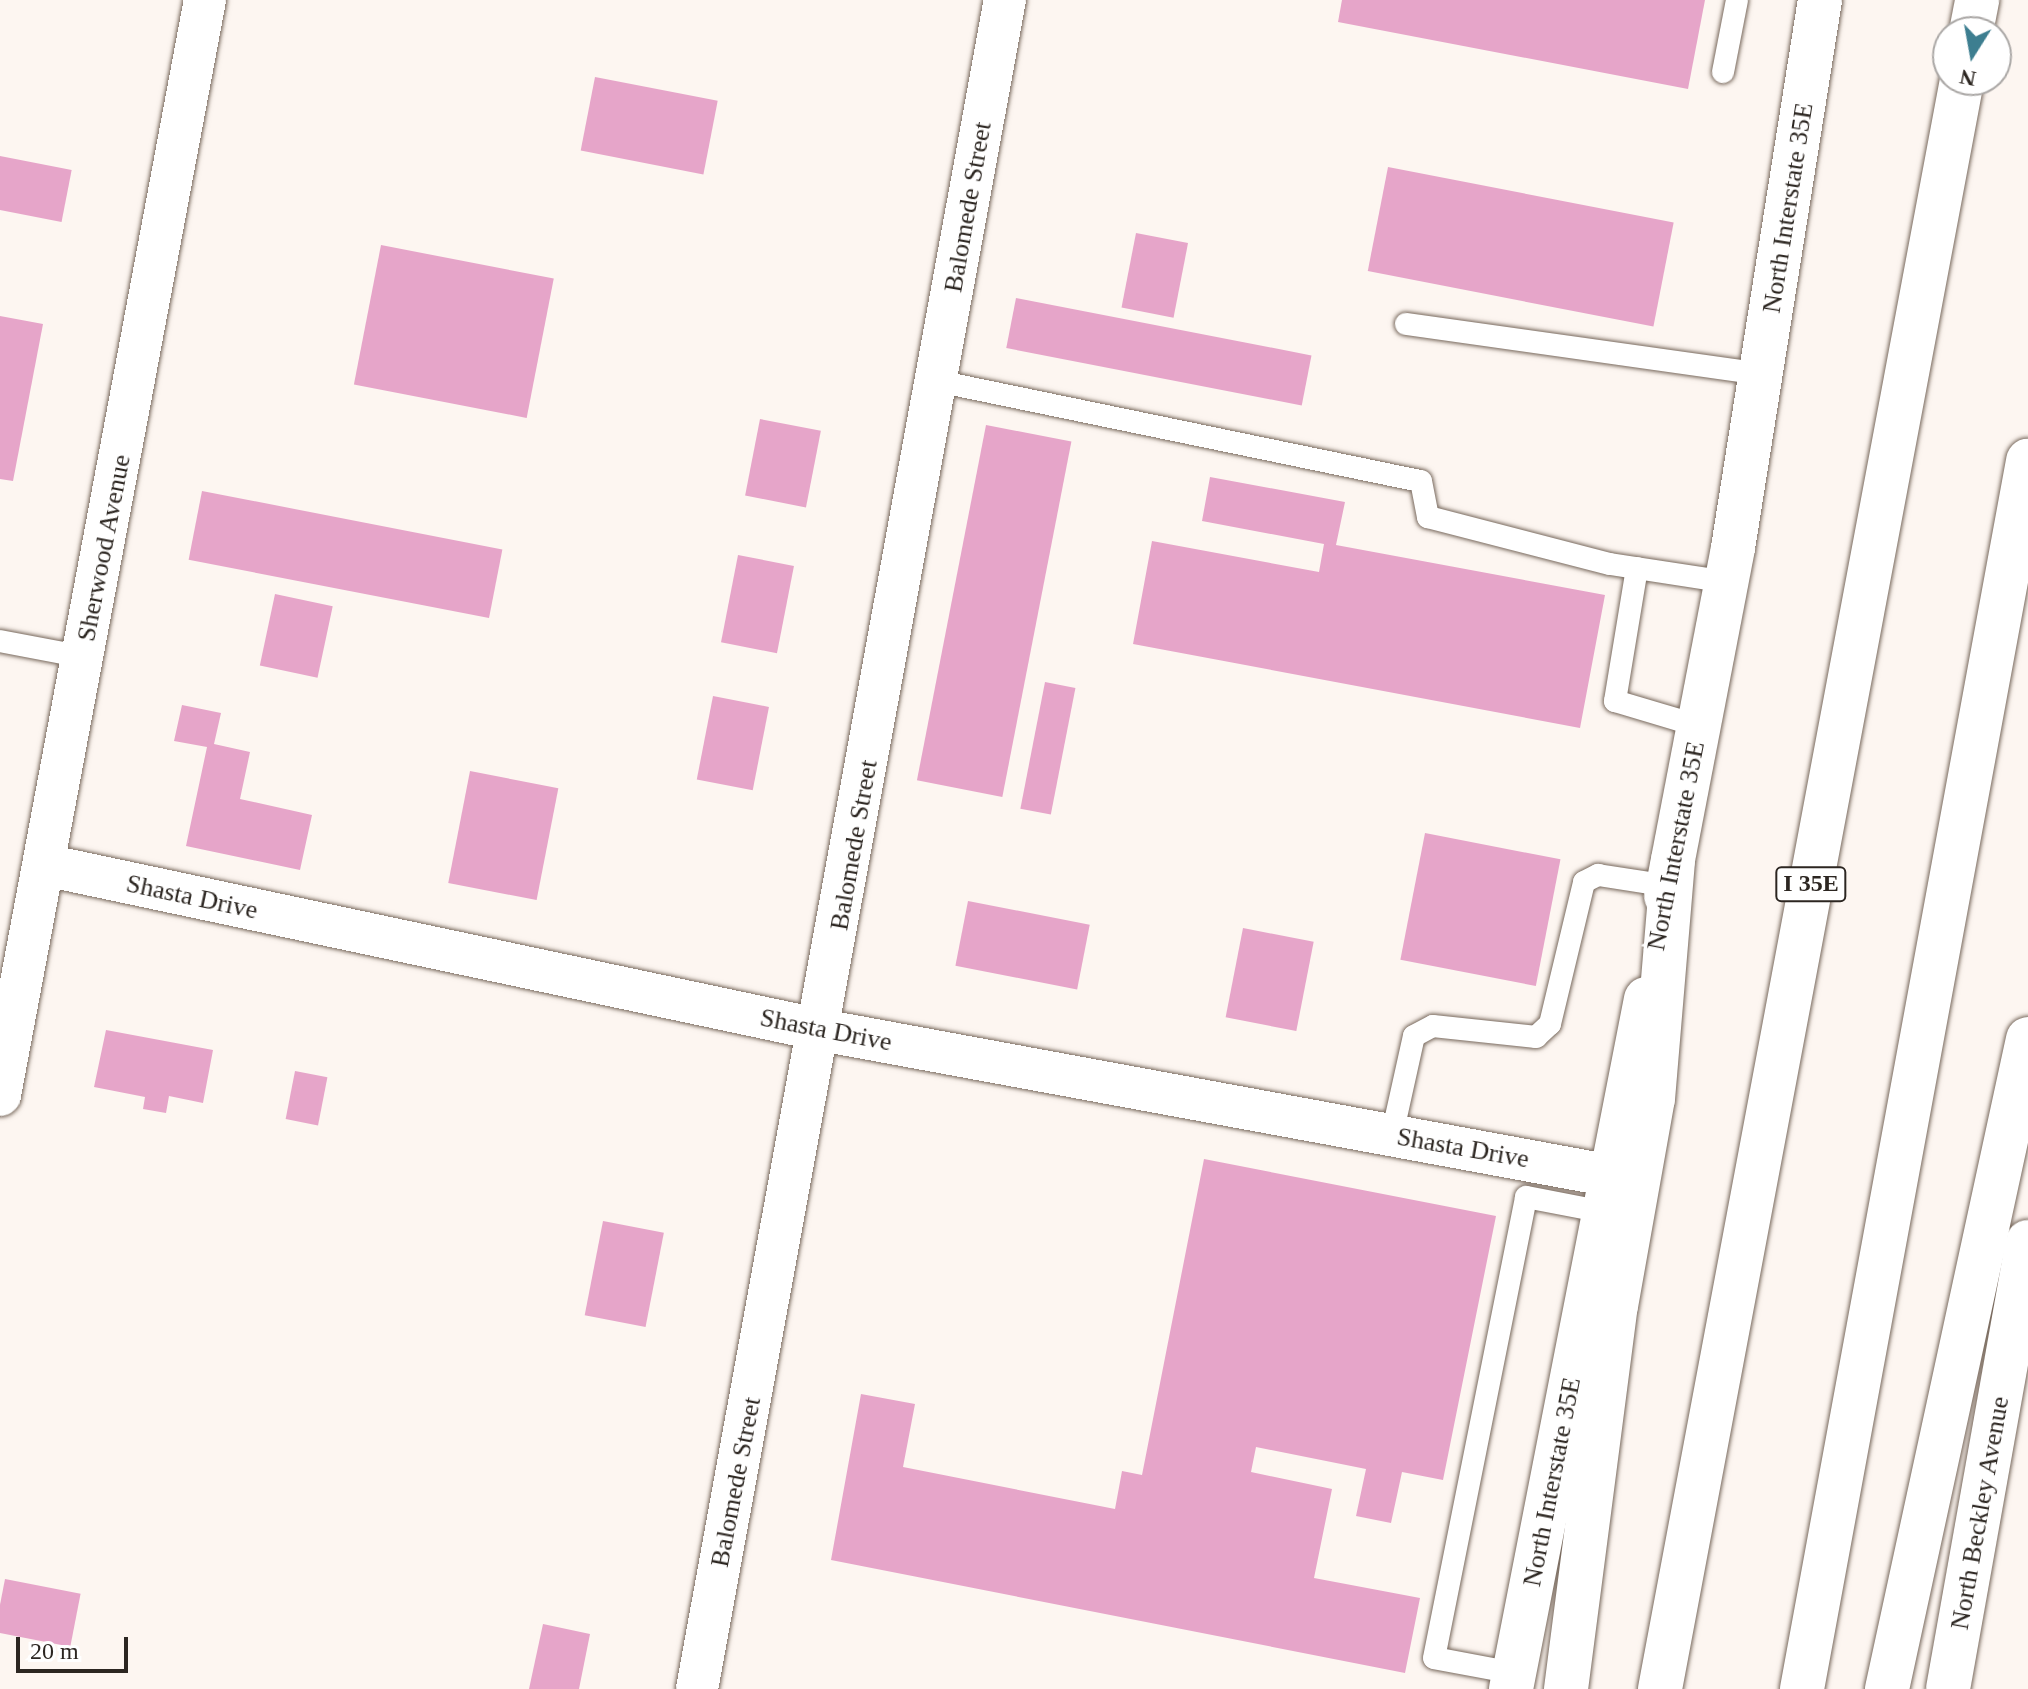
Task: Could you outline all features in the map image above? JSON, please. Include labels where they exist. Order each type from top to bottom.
[{"type":"main road","name":"North Interstate 35E","points":[[1513,1681],[1727,582],[1820,0]]},
{"type":"main road","name":"I 35E","points":[[1660,1689],[1959,96]]},
{"type":"main road","points":[[1802,1689],[2028,461]]},
{"type":"main road","points":[[1566,1689],[1616,1306],[1653,1099],[1670,873]]},
{"type":"main road","points":[[1887,1689],[2028,1039]]},
{"type":"main road","name":"North Beckley Avenue","points":[[1948,1689],[2028,1242]]},
{"type":"street","name":"Sherwood Avenue","points":[[0,1095],[205,0]]},
{"type":"street","name":"Balomede Street","points":[[697,1689],[821,1030],[1005,0]]},
{"type":"street","name":"Shasta Drive","points":[[45,865],[821,1030],[1392,1135],[1608,1194]]},
{"type":"lane","points":[[1723,72],[1737,0]]},
{"type":"lane","points":[[1406,324],[1761,374]]},
{"type":"lane","points":[[937,381],[1421,481],[1428,517],[1637,568],[1727,582]]},
{"type":"lane","points":[[1637,568],[1615,701],[1699,726]]},
{"type":"lane","points":[[0,641],[84,657]]},
{"type":"lane","points":[[1392,1135],[1414,1036],[1433,1026],[1536,1037],[1550,1024],[1584,882],[1598,875],[1670,873]]},
{"type":"lane","points":[[1513,1681],[1434,1658],[1526,1197],[1608,1194]]},
{"type":"building","points":[[1342,0],[1705,0],[1688,89],[1338,22]]},
{"type":"building","points":[[595,77],[718,101],[703,174],[581,151]]},
{"type":"building","points":[[0,156],[72,170],[62,222],[0,210]]},
{"type":"building","points":[[1388,167],[1674,223],[1653,327],[1368,271]]},
{"type":"building","points":[[1136,233],[1188,243],[1174,318],[1121,308]]},
{"type":"building","points":[[381,245],[554,279],[527,418],[354,384]]},
{"type":"building","points":[[1016,298],[1311,355],[1302,405],[1006,348]]},
{"type":"building","points":[[0,316],[43,324],[13,481],[0,479]]},
{"type":"building","points":[[760,419],[821,431],[806,507],[745,496]]},
{"type":"building","points":[[986,425],[1071,442],[1002,797],[917,780]]},
{"type":"building","points":[[1210,477],[1345,502],[1336,545],[1605,595],[1580,728],[1133,644],[1152,541],[1319,572],[1324,544],[1202,521]]},
{"type":"building","points":[[202,491],[502,549],[489,618],[189,560]]},
{"type":"building","points":[[738,555],[794,566],[777,653],[721,642]]},
{"type":"building","points":[[275,594],[333,606],[318,678],[260,665]]},
{"type":"building","points":[[1045,682],[1075,688],[1051,815],[1020,809]]},
{"type":"building","points":[[713,696],[769,707],[753,790],[697,779]]},
{"type":"building","points":[[182,705],[221,713],[214,744],[250,752],[240,799],[312,815],[300,870],[186,846],[207,747],[174,741]]},
{"type":"building","points":[[470,771],[558,788],[537,900],[448,883]]},
{"type":"building","points":[[1425,833],[1560,859],[1536,986],[1400,960]]},
{"type":"building","points":[[968,901],[1090,925],[1077,989],[955,966]]},
{"type":"building","points":[[1243,928],[1314,942],[1296,1031],[1226,1017]]},
{"type":"building","points":[[106,1030],[213,1050],[203,1103],[169,1096],[166,1113],[143,1109],[145,1097],[94,1087]]},
{"type":"building","points":[[295,1071],[327,1077],[318,1125],[286,1119]]},
{"type":"building","points":[[1204,1159],[1496,1216],[1443,1480],[1402,1472],[1391,1523],[1356,1516],[1366,1469],[1256,1447],[1251,1472],[1332,1489],[1314,1578],[1420,1598],[1405,1673],[831,1560],[861,1394],[915,1404],[903,1467],[1115,1509],[1122,1471],[1142,1475]]},
{"type":"building","points":[[603,1221],[664,1233],[646,1327],[585,1315]]},
{"type":"building","points":[[5,1579],[81,1594],[70,1647],[0,1633],[0,1605]]},
{"type":"building","points":[[543,1624],[590,1634],[579,1689],[529,1689]]}]
